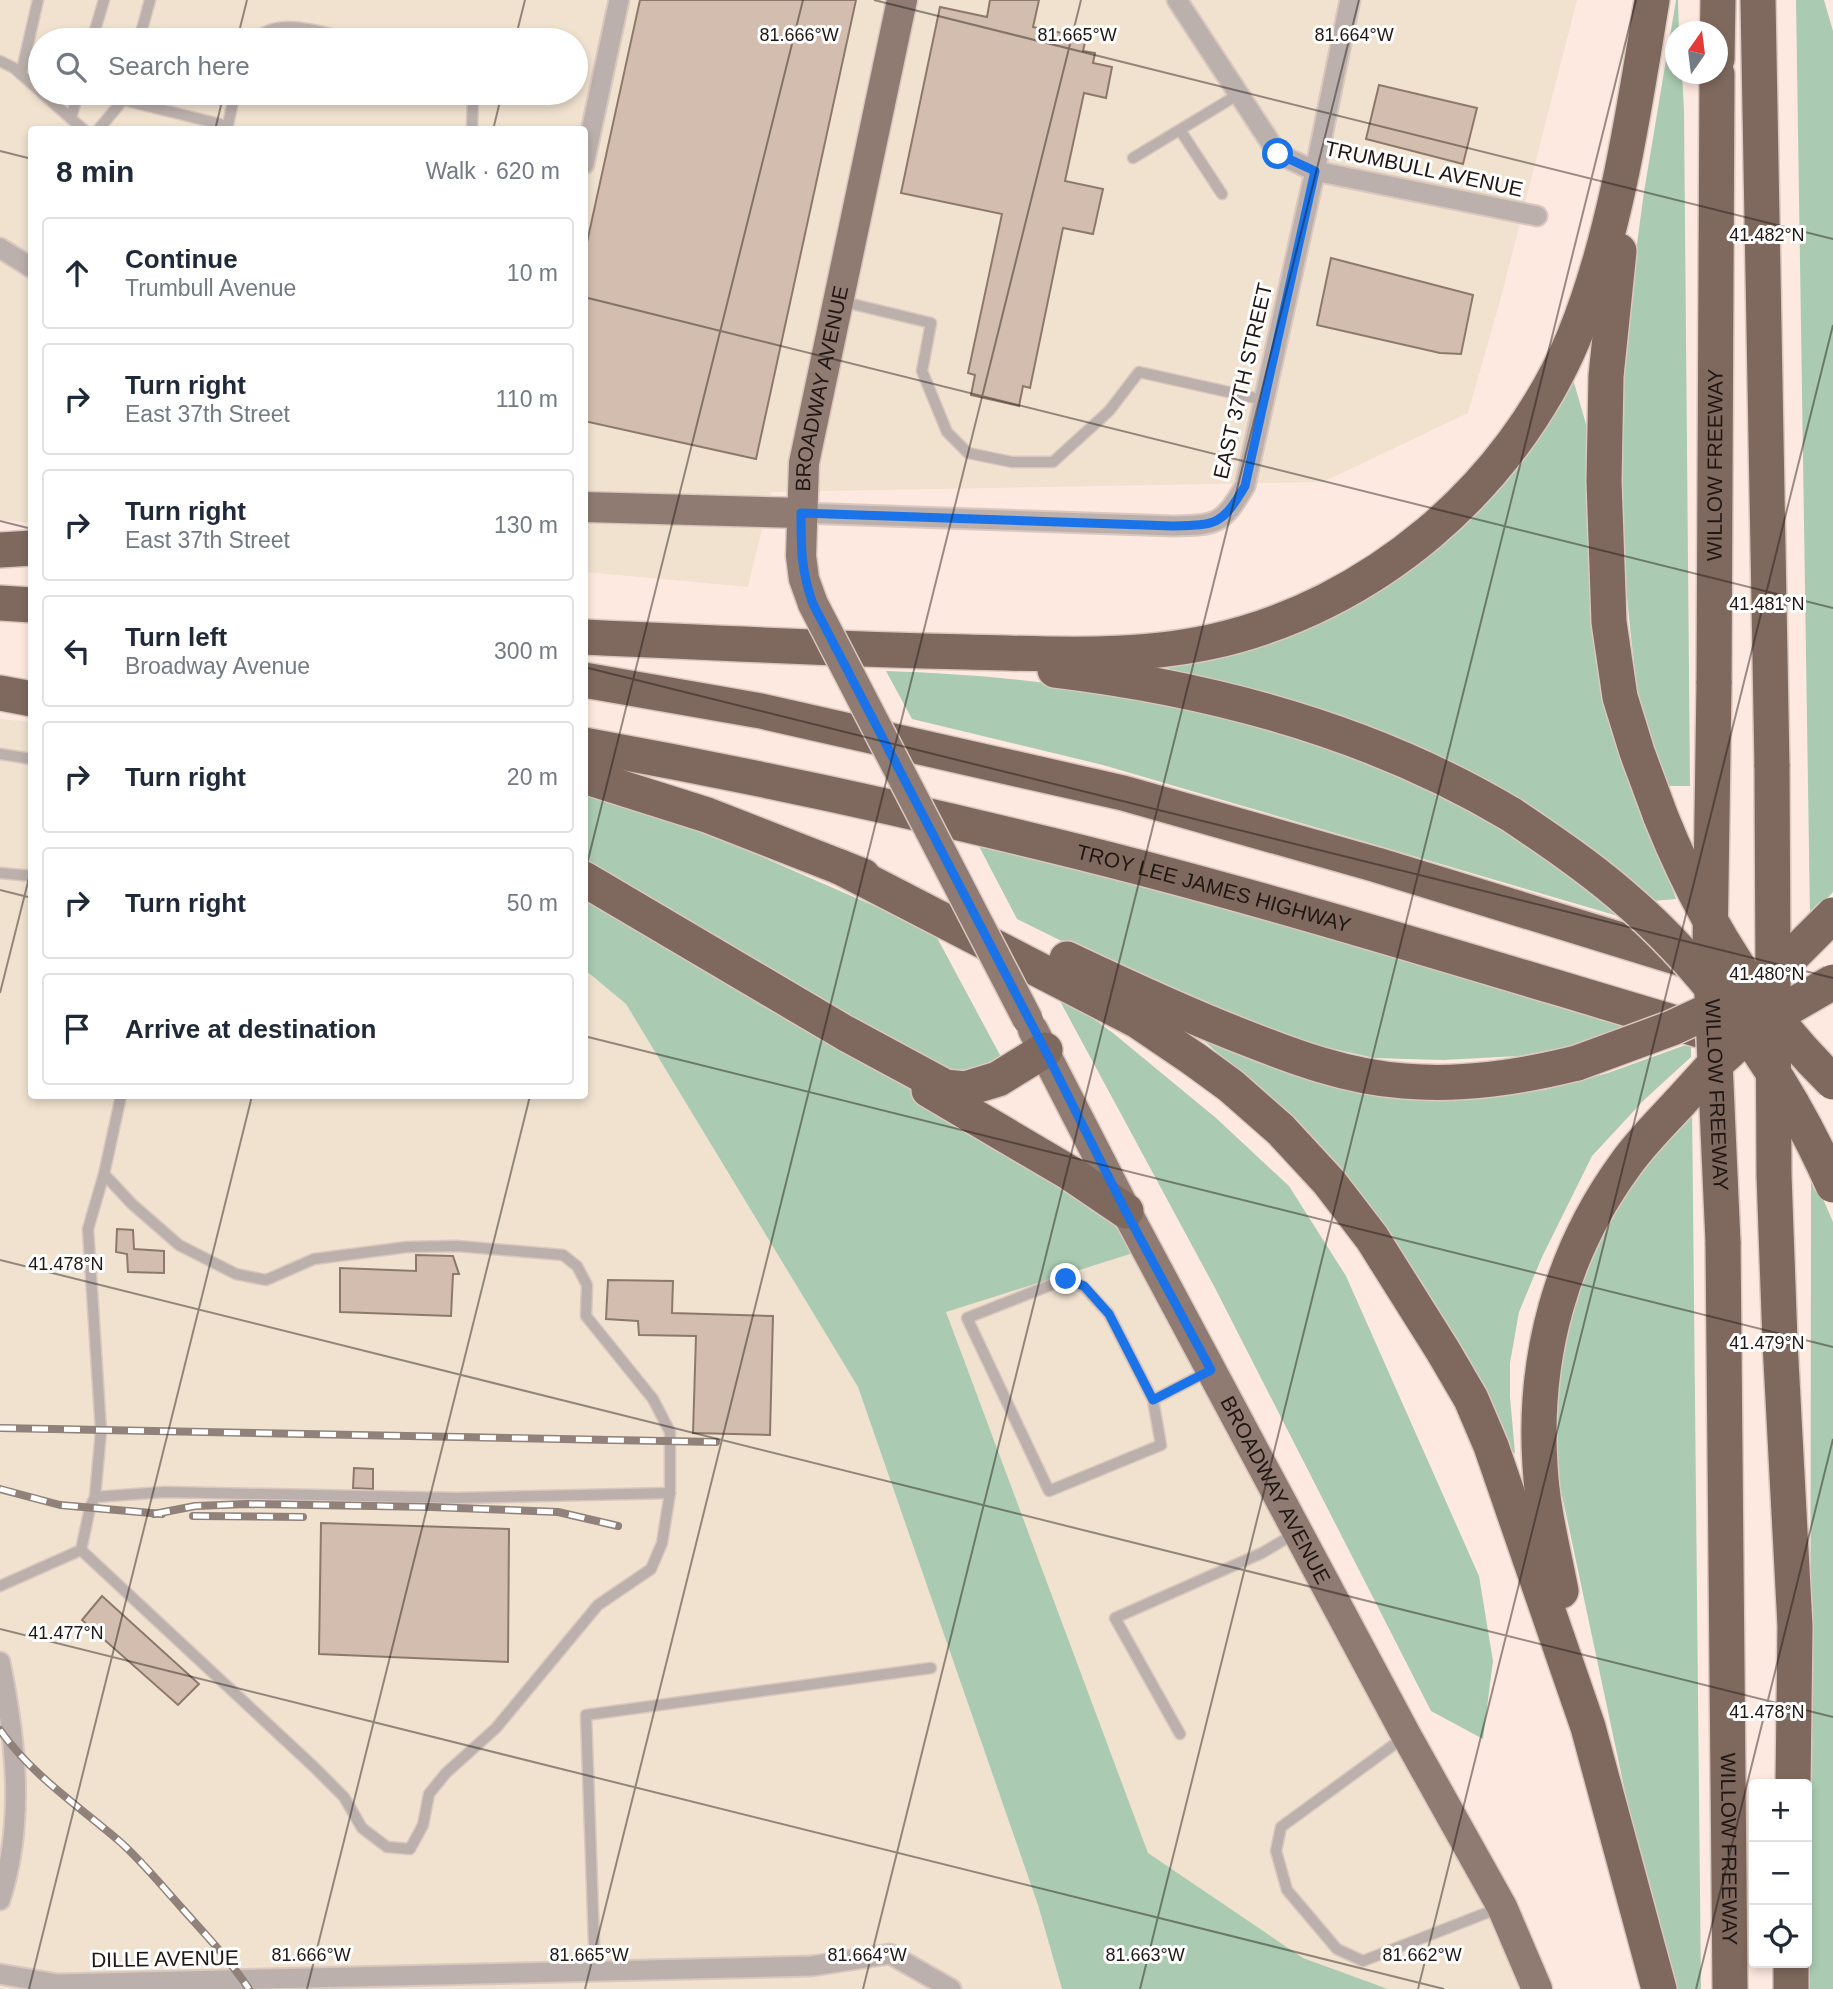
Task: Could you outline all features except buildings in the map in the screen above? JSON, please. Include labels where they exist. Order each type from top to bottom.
[{"type":"highway","points":[[588,637],[890,650],[1089,654],[1159,650],[1211,642],[1288,617],[1371,576],[1422,539],[1486,480],[1516,443],[1573,339],[1592,288],[1605,240],[1635,101],[1652,0]]},
{"type":"highway","points":[[1718,0],[1718,21]]},
{"type":"highway","points":[[1758,16],[1772,767],[1774,1175],[1795,1626],[1793,1779]]},
{"type":"highway","name":"WILLOW FREEWAY","points":[[1717,84],[1710,949],[1723,1242],[1730,1989]]},
{"type":"highway","points":[[1635,101],[1606,376],[1605,564],[1619,697],[1661,817],[1727,952],[1767,1008],[1833,1082]]},
{"type":"highway","points":[[0,550],[28,548]]},
{"type":"highway","points":[[0,603],[28,605]]},
{"type":"highway","points":[[890,650],[1064,671],[1250,707],[1379,749],[1438,774],[1512,815],[1622,895],[1673,944],[1715,992],[1764,1058],[1817,1149],[1833,1185]]},
{"type":"highway","points":[[588,681],[761,710],[1123,793],[1377,865],[1588,932],[1833,1004]]},
{"type":"highway","points":[[0,684],[28,686]]},
{"type":"highway","points":[[0,693],[28,698]]},
{"type":"highway","name":"TROY LEE JAMES HIGHWAY","points":[[588,746],[760,778],[1027,839],[1354,928],[1833,1071]]},
{"type":"highway","points":[[588,777],[707,815],[1031,942],[1180,1012],[1296,1058],[1342,1070],[1404,1081],[1455,1082],[1507,1078],[1577,1063],[1672,1028],[1761,986],[1833,915]]},
{"type":"highway","points":[[840,867],[1138,1021],[1231,1086],[1281,1130],[1329,1182],[1372,1238],[1471,1399],[1516,1513],[1588,1727]]},
{"type":"highway","points":[[588,881],[845,1033],[945,1087],[965,1090],[998,1079],[1045,1050]]},
{"type":"highway","points":[[1659,1989],[1588,1727],[1545,1513],[1539,1465],[1543,1357],[1559,1299],[1583,1233],[1627,1162],[1711,1068],[1757,1027],[1833,982]]},
{"type":"highway","points":[[845,1033],[941,1098],[1059,1167],[1126,1212]]},
{"type":"highway","points":[[1791,1968],[1791,1989]]},
{"type":"main road","name":"BROADWAY AVENUE","points":[[902,0],[804,463],[802,567],[813,604],[1045,1050],[1126,1212],[1406,1735],[1502,1907],[1537,1989]]},
{"type":"main road","points":[[588,507],[801,513]]},
{"type":"street","points":[[588,145],[619,0]]},
{"type":"street","name":"TRUMBULL AVENUE","points":[[1177,0],[1278,154],[1315,171],[1537,216]]},
{"type":"street","name":"EAST 37TH STREET","points":[[801,513],[1200,526],[1217,522],[1231,510],[1245,486],[1350,0]]},
{"type":"street","points":[[0,248],[28,266]]},
{"type":"street","points":[[0,1662],[14,1750],[15,1797],[11,1855],[0,1900]]},
{"type":"street","name":"DILLE AVENUE","points":[[0,1974],[58,1984],[812,1966],[890,1954],[951,1989]]},
{"type":"lane","points":[[32,28],[38,0]]},
{"type":"lane","points":[[96,28],[104,0]]},
{"type":"lane","points":[[142,28],[150,0]]},
{"type":"lane","points":[[279,28],[288,25],[301,28]]},
{"type":"lane","points":[[21,74],[28,44]]},
{"type":"lane","points":[[0,61],[14,68],[28,80]]},
{"type":"lane","points":[[1133,158],[1239,94]]},
{"type":"lane","points":[[56,105],[79,126]]},
{"type":"lane","points":[[71,118],[75,105]]},
{"type":"lane","points":[[101,126],[117,105]]},
{"type":"lane","points":[[154,105],[224,126]]},
{"type":"lane","points":[[227,126],[233,105]]},
{"type":"lane","points":[[471,126],[472,105]]},
{"type":"lane","points":[[1180,130],[1222,194]]},
{"type":"lane","points":[[839,300],[931,323],[922,371],[947,432],[968,453],[1012,462],[1053,462],[1109,411],[1139,372],[1264,400]]},
{"type":"lane","points":[[0,754],[28,758]]},
{"type":"lane","points":[[0,873],[28,876]]},
{"type":"lane","points":[[80,1550],[95,1497],[101,1431],[88,1229],[104,1174],[120,1099]]},
{"type":"lane","points":[[80,1550],[314,1767],[344,1797],[362,1828],[387,1847],[410,1849],[423,1825],[429,1794],[446,1773],[496,1728],[598,1605],[651,1569],[662,1543],[670,1493],[670,1432],[653,1399],[586,1316],[587,1285],[577,1266],[563,1255],[457,1247],[407,1247],[314,1259],[266,1280],[236,1274],[179,1245],[104,1174]]},
{"type":"lane","points":[[1066,1279],[1084,1286],[1109,1314],[1153,1400],[1161,1445],[1049,1491],[967,1318],[1066,1279]]},
{"type":"lane","points":[[1153,1400],[1211,1370]]},
{"type":"lane","points":[[95,1497],[164,1492],[458,1498],[670,1493]]},
{"type":"lane","points":[[1180,1734],[1115,1618],[1262,1553],[1297,1532]]},
{"type":"lane","points":[[0,1586],[80,1550]]},
{"type":"lane","points":[[595,1971],[586,1715],[931,1668]]},
{"type":"lane","points":[[1406,1735],[1281,1827],[1276,1851],[1287,1890],[1337,1949],[1363,1961],[1502,1907]]},
{"type":"shaded area","points":[[0,0],[1577,0],[1500,301],[1468,413],[1323,482],[771,492],[748,587],[588,572],[588,126],[28,126],[28,523],[0,520]]},
{"type":"shaded area","points":[[0,719],[28,722],[28,1099],[588,1099],[588,972],[626,1004],[858,1387],[1038,1905],[1062,1989],[0,1989]]},
{"type":"shaded area","points":[[1146,1249],[1537,1989],[1388,1989],[1303,1958],[1148,1854],[945,1312]]},
{"type":"green space","points":[[1676,0],[1678,0],[1679,21],[1672,21]]},
{"type":"green space","points":[[1796,0],[1824,0],[1833,31],[1833,892],[1810,917]]},
{"type":"green space","points":[[1665,66],[1665,84],[1683,84],[1684,110],[1690,786],[1665,786],[1643,743],[1620,526],[1621,362],[1644,192]]},
{"type":"green space","points":[[1573,379],[1588,431],[1662,858],[1676,899],[1653,901],[1519,800],[1396,736],[1167,674],[1171,659],[1401,571],[1480,511],[1534,440]]},
{"type":"green space","points":[[886,671],[1039,682],[1115,693],[1265,727],[1338,750],[1409,778],[1484,815],[1616,909],[1618,916],[1103,765],[912,719]]},
{"type":"green space","points":[[588,795],[691,826],[934,932],[1000,1055],[992,1068],[962,1080],[698,930],[588,863]]},
{"type":"green space","points":[[971,831],[1642,1023],[1577,1045],[1519,1056],[1443,1060],[1374,1058],[1325,1047],[1260,1027],[1108,964],[1017,919]]},
{"type":"green space","points":[[588,881],[1009,1137],[1146,1249],[946,1312],[1148,1853],[1303,1958],[1388,1989],[1062,1989],[1038,1905],[858,1387],[626,1004],[588,972]]},
{"type":"green space","points":[[1054,990],[1113,1033],[1216,1118],[1289,1186],[1346,1276],[1479,1576],[1493,1661],[1483,1739],[1431,1711],[1215,1288]]},
{"type":"green space","points":[[1201,1038],[1469,1097],[1544,1090],[1608,1073],[1691,1043],[1691,1057],[1643,1101],[1592,1156],[1542,1257],[1519,1312],[1510,1363],[1515,1453],[1508,1452],[1487,1403],[1422,1282],[1377,1220],[1270,1100]]},
{"type":"green space","points":[[1692,1103],[1701,1989],[1667,1989],[1549,1434],[1554,1361],[1607,1205]]},
{"type":"green space","points":[[1811,1171],[1833,1222],[1833,1989],[1810,1989]]},
{"type":"railway","points":[[0,1428],[716,1442]]},
{"type":"railway","points":[[0,1489],[60,1505],[162,1514]]},
{"type":"railway","points":[[154,1514],[195,1506],[247,1504],[431,1507],[558,1512],[618,1526]]},
{"type":"railway","points":[[193,1516],[303,1517]]},
{"type":"railway","points":[[0,1730],[40,1775],[135,1856],[216,1946],[249,1989]]},
{"type":"route","points":[[1066,1279],[1084,1286],[1109,1314],[1153,1400],[1211,1370],[1126,1212],[1045,1050],[813,604],[804,579],[801,513],[1173,526],[1200,526],[1217,522],[1231,510],[1245,486],[1315,171],[1278,154]]}]
